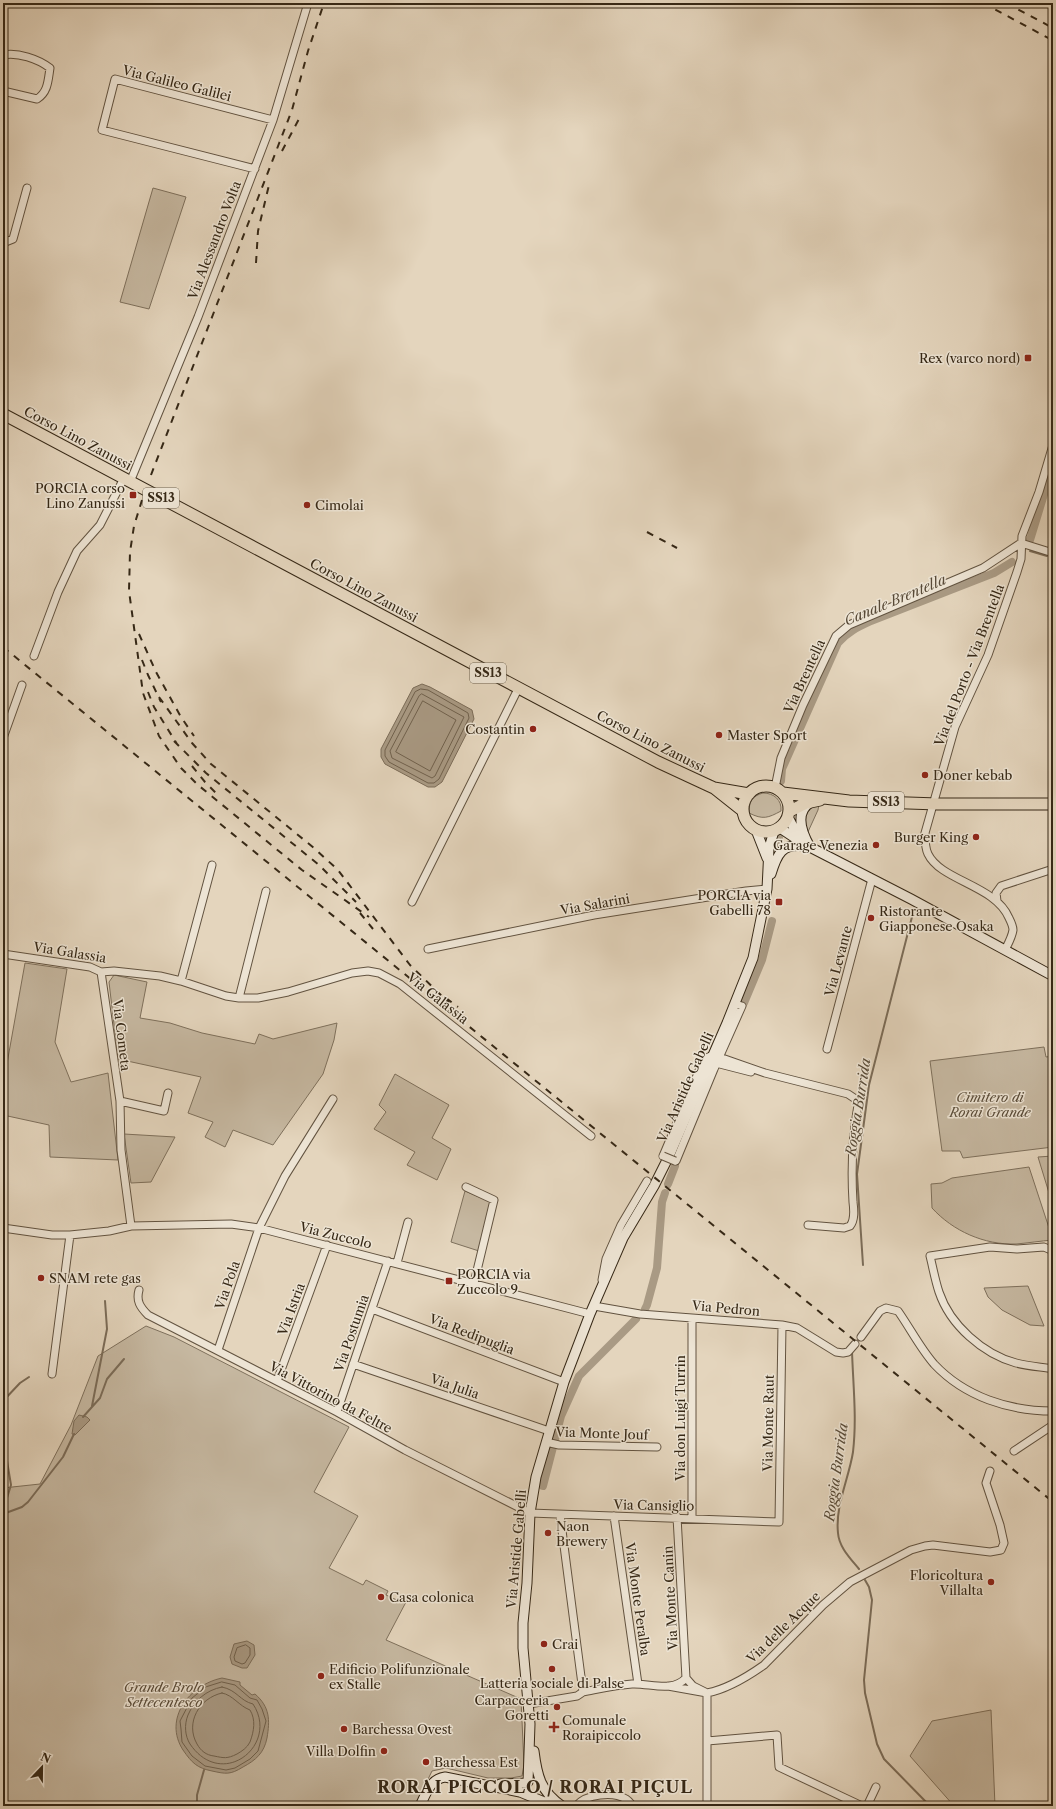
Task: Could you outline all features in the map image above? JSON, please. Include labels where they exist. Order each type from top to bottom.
[{"type":"main road","name":"Corso Lino Zanussi","points":[[3,414],[518,689],[658,762],[714,788],[743,811]]},
{"type":"main road","points":[[763,786],[835,799],[813,801],[789,814],[777,830],[768,833],[756,830],[747,822],[743,811],[745,799],[749,794],[763,786]]},
{"type":"main road","name":"Corso Lino Zanussi","points":[[714,788],[749,794]]},
{"type":"main road","points":[[779,790],[787,798],[789,814],[796,832],[810,847]]},
{"type":"main road","name":"SS13","points":[[835,799],[936,804],[1053,804]]},
{"type":"main road","points":[[810,847],[802,832],[801,819],[804,807],[813,801]]},
{"type":"main road","name":"Via Aristide Gabelli","points":[[756,830],[768,860]]},
{"type":"main road","points":[[777,830],[911,899],[1053,976]]},
{"type":"main road","name":"Via Aristide Gabelli","points":[[768,886],[769,848],[777,830]]},
{"type":"main road","name":"Via Aristide Gabelli","points":[[528,1783],[530,1724],[523,1648],[523,1623],[527,1583],[530,1513],[536,1477],[552,1444],[548,1431],[564,1382],[592,1310],[623,1238],[654,1186],[715,1059],[754,958],[768,886],[774,864],[779,854],[790,846],[810,847]]},
{"type":"main road","name":"Via Aristide Gabelli","points":[[530,1724],[538,1772],[542,1782]]},
{"type":"main road","points":[[420,1806],[429,1788],[440,1778],[451,1778],[478,1785],[520,1792],[532,1799],[538,1799],[554,1806]]},
{"type":"main road","points":[[478,1785],[528,1783],[534,1779],[542,1782],[545,1791],[553,1800],[562,1806]]},
{"type":"main road","points":[[528,1783],[525,1790],[528,1796]]},
{"type":"main road","points":[[538,1799],[545,1791]]},
{"type":"street","name":"Via Alessandro Volta","points":[[34,656],[58,592],[77,551],[100,525],[127,480],[198,317],[274,120],[308,3]]},
{"type":"street","points":[[3,55],[11,53],[41,61],[50,68],[44,94],[36,99],[3,91]]},
{"type":"street","name":"Via Galileo Galilei","points":[[255,169],[102,130],[115,79],[274,120]]},
{"type":"street","points":[[3,243],[13,239],[27,188]]},
{"type":"street","points":[[1053,445],[1040,492],[1022,536],[1022,543],[1053,553]]},
{"type":"street","name":"Via del Porto - Via Brentella","points":[[997,901],[937,866],[928,855],[925,844],[925,833],[936,804],[955,727],[988,655],[1021,559],[1022,543]]},
{"type":"street","name":"Via Brentella","points":[[779,790],[781,758],[803,705],[836,636],[855,622],[983,568],[1022,543]]},
{"type":"street","points":[[3,738],[22,686]]},
{"type":"street","points":[[412,902],[518,689]]},
{"type":"street","points":[[181,981],[212,865]]},
{"type":"street","points":[[1005,950],[1012,936],[1013,928],[1008,915],[997,901],[996,893],[1001,886],[1053,869]]},
{"type":"street","name":"Via Levante","points":[[827,1049],[872,879]]},
{"type":"street","name":"Via Salarini","points":[[428,949],[594,916],[768,886]]},
{"type":"street","points":[[239,998],[266,891]]},
{"type":"street","name":"Via Galassia","points":[[3,954],[90,967],[101,972],[114,971],[144,974],[181,981],[226,996],[239,998],[258,998],[288,992],[352,973],[368,971],[389,977],[400,984],[591,1136]]},
{"type":"street","name":"Via Cometa","points":[[101,972],[120,1101],[121,1150],[131,1226]]},
{"type":"street","points":[[715,1059],[676,1161],[663,1156],[704,1059],[715,1059],[848,1094],[856,1098],[858,1102],[852,1148],[854,1212],[852,1224],[844,1228],[808,1225]]},
{"type":"street","points":[[120,1101],[164,1111],[168,1093]]},
{"type":"street","name":"Via Pola","points":[[218,1350],[260,1228],[285,1176],[333,1099]]},
{"type":"street","name":"Via Aristide Gabelli","points":[[600,1292],[606,1258],[621,1225],[647,1181]]},
{"type":"street","points":[[466,1187],[494,1200],[474,1283]]},
{"type":"street","points":[[397,1263],[408,1222]]},
{"type":"street","name":"Via Zuccolo","points":[[3,1228],[46,1234],[70,1235],[109,1231],[131,1226],[231,1224],[260,1228],[474,1283],[592,1310]]},
{"type":"street","points":[[52,1374],[70,1235]]},
{"type":"street","name":"Via Istria","points":[[277,1381],[327,1245]]},
{"type":"street","points":[[1053,1251],[1044,1247],[1017,1249],[990,1247],[930,1256],[939,1292],[947,1309],[971,1338],[987,1350],[1016,1363],[1053,1369]]},
{"type":"street","name":"Via Postumia","points":[[337,1412],[388,1261]]},
{"type":"street","name":"Via Vittorino da Feltre","points":[[139,1290],[137,1299],[141,1308],[148,1315],[530,1513]]},
{"type":"street","points":[[861,1337],[880,1311],[886,1308],[898,1311],[935,1364],[954,1381],[973,1394],[1015,1409],[1053,1411]]},
{"type":"street","name":"Via Redipuglia","points":[[372,1309],[564,1382]]},
{"type":"street","name":"Via Pedron","points":[[592,1310],[782,1325],[797,1328],[836,1352],[843,1354],[849,1351],[855,1344]]},
{"type":"street","name":"Via don Luigi Turrin","points":[[692,1318],[692,1518]]},
{"type":"street","name":"Via Monte Raut","points":[[779,1522],[782,1325]]},
{"type":"street","name":"Via Julia","points":[[353,1364],[548,1431]]},
{"type":"street","points":[[1014,1451],[1053,1425]]},
{"type":"street","name":"Via Monte Jouf","points":[[552,1444],[657,1447]]},
{"type":"street","name":"Via delle Acque","points":[[529,1704],[577,1696],[583,1692],[638,1684],[668,1686],[708,1693],[719,1691],[748,1676],[764,1665],[823,1605],[850,1582],[911,1550],[925,1546],[990,1552],[1001,1550],[1004,1543],[1000,1525],[986,1483],[990,1471]]},
{"type":"street","name":"Via Cansiglio","points":[[530,1513],[677,1517],[779,1522]]},
{"type":"street","points":[[560,1515],[583,1692]]},
{"type":"street","name":"Via Monte Peralba","points":[[614,1516],[638,1684]]},
{"type":"street","name":"Via Monte Canin","points":[[677,1517],[686,1678]]},
{"type":"street","points":[[686,1678],[693,1686],[708,1693],[707,1806]]},
{"type":"street","name":"Via delle Acque","points":[[668,1686],[678,1684],[686,1678]]},
{"type":"street","points":[[707,1741],[777,1735],[779,1766],[862,1806]]},
{"type":"street","points":[[867,1806],[876,1787]]},
{"type":"street","points":[[576,1806],[584,1799],[606,1795],[627,1800],[633,1806]]},
{"type":"green space","points":[[153,188],[186,197],[149,309],[120,302]]},
{"type":"green space","points":[[763,793],[771,794],[779,800],[781,811],[765,817],[758,817],[749,813],[752,800],[756,796]]},
{"type":"green space","points":[[819,804],[818,810],[807,834],[804,820],[808,812],[814,806]]},
{"type":"green space","points":[[25,963],[67,969],[55,1042],[71,1082],[108,1073],[118,1160],[50,1157],[49,1125],[3,1115],[3,1086]]},
{"type":"green space","points":[[114,975],[147,982],[140,1018],[170,1023],[202,1033],[255,1044],[259,1034],[273,1039],[337,1023],[334,1040],[323,1074],[273,1145],[233,1130],[225,1147],[205,1137],[213,1122],[188,1113],[201,1077],[118,1059],[109,982]]},
{"type":"green space","name":"Cimitero di Rorai Grande","points":[[1044,1047],[1046,1057],[1053,1056],[1053,1147],[963,1158],[960,1151],[942,1151],[930,1061]]},
{"type":"green space","points":[[395,1074],[449,1105],[432,1138],[451,1149],[437,1180],[407,1165],[415,1152],[374,1129],[386,1112],[379,1105]]},
{"type":"green space","points":[[124,1134],[175,1137],[151,1182],[131,1183]]},
{"type":"green space","points":[[1053,1156],[1053,1206],[1038,1157]]},
{"type":"green space","points":[[1029,1167],[1053,1240],[1016,1244],[992,1242],[959,1230],[932,1208],[931,1184],[942,1183],[952,1178]]},
{"type":"green space","points":[[465,1191],[491,1202],[479,1251],[451,1242]]},
{"type":"green space","points":[[1028,1286],[1044,1326],[1030,1325],[1002,1310],[988,1297],[984,1288]]},
{"type":"green space","name":"Grande Brolo Settecentesco","points":[[146,1326],[174,1337],[349,1427],[314,1492],[358,1516],[329,1568],[363,1585],[366,1580],[388,1591],[386,1595],[399,1601],[401,1599],[406,1602],[386,1640],[521,1699],[524,1765],[522,1776],[511,1778],[488,1778],[446,1768],[432,1771],[415,1806],[3,1806],[3,1770],[8,1762],[3,1759],[3,1488],[40,1484],[71,1425],[98,1356]]},
{"type":"green space","points":[[991,1710],[995,1806],[954,1806],[910,1756],[932,1721]]},
{"type":"water","points":[[422,684],[472,710],[474,719],[442,782],[435,787],[428,787],[385,764],[381,757],[381,749],[413,688]]},
{"type":"water","points":[[79,1415],[87,1417],[90,1420],[75,1435],[72,1434],[74,1421]]},
{"type":"water","points":[[247,1641],[254,1645],[255,1655],[247,1668],[242,1668],[232,1664],[230,1657],[234,1644]]},
{"type":"water","points":[[222,1678],[240,1682],[240,1685],[252,1695],[255,1694],[260,1699],[268,1714],[267,1738],[262,1752],[256,1759],[248,1764],[228,1773],[207,1770],[192,1762],[183,1750],[178,1738],[176,1727],[178,1715],[190,1696],[199,1688]]},
{"type":"waterway","name":"Canale Brentella","points":[[1030,540],[1053,465]]},
{"type":"waterway","points":[[1030,551],[1047,556]]},
{"type":"waterway","name":"Canale Brentella","points":[[781,781],[782,769],[841,639],[853,630],[871,621],[994,573],[1012,562]]},
{"type":"waterway","name":"Canale Brentella","points":[[779,838],[779,843]]},
{"type":"waterway","name":"Roggia Burrida","points":[[863,1265],[857,1174],[869,1085],[914,909]]},
{"type":"waterway","name":"Canale Brentella","points":[[744,1003],[762,960],[772,921]]},
{"type":"waterway","name":"Canale Brentella","points":[[668,1184],[675,1166]]},
{"type":"waterway","name":"Canale Brentella","points":[[645,1309],[657,1268],[662,1202],[665,1193]]},
{"type":"waterway","points":[[92,1406],[107,1329],[105,1301]]},
{"type":"waterway","name":"Canale Brentella","points":[[543,1486],[561,1416],[579,1376],[636,1319]]},
{"type":"waterway","name":"Roggia Burrida","points":[[852,1351],[855,1414],[854,1439],[851,1462],[840,1502],[838,1533],[840,1543],[859,1569]]},
{"type":"waterway","points":[[83,1417],[100,1398],[107,1379],[124,1359]]},
{"type":"waterway","points":[[3,1401],[20,1383],[29,1377]]},
{"type":"waterway","points":[[3,1514],[22,1507],[28,1502],[63,1457],[74,1434]]},
{"type":"waterway","points":[[3,1437],[11,1485],[3,1511]]},
{"type":"waterway","name":"Roggia Burrida","points":[[865,1580],[869,1587],[872,1600],[864,1680],[865,1693],[877,1744],[884,1759],[930,1806]]},
{"type":"waterway","points":[[197,1806],[197,1795],[204,1770]]},
{"type":"railway","points":[[151,475],[292,110],[308,51],[324,3]]},
{"type":"railway","points":[[983,3],[1052,40]]},
{"type":"railway","points":[[1006,3],[1053,28]]},
{"type":"railway","points":[[282,151],[299,119]]},
{"type":"railway","points":[[256,263],[258,231],[269,185]]},
{"type":"railway","points":[[142,500],[134,526],[130,552],[129,591],[143,693],[159,736],[181,768],[198,785],[302,870],[369,917]]},
{"type":"railway","points":[[647,532],[677,548]]},
{"type":"railway","points":[[139,634],[156,672],[181,717],[194,736]]},
{"type":"railway","points":[[3,647],[1053,1502]]},
{"type":"railway","points":[[142,660],[161,702]]},
{"type":"railway","points":[[148,692],[154,707],[177,744]]},
{"type":"railway","points":[[159,697],[192,743],[211,764],[314,848],[338,870],[410,965],[449,1003]]},
{"type":"railway","points":[[174,741],[206,773],[319,865],[356,902]]},
{"type":"railway","points":[[192,766],[217,794]]},
{"type":"railway","points":[[360,913],[373,929]]},
{"type":"railway","points":[[446,998],[458,1007]]},
{"type":"place","name":"Rex (varco nord)","points":[[1028,358]]},
{"type":"place","name":"PORCIA corso Lino Zanussi","points":[[133,495]]},
{"type":"place","name":"Cimolai","points":[[307,505]]},
{"type":"place","name":"Costantin","points":[[533,729]]},
{"type":"place","name":"Master Sport","points":[[719,735]]},
{"type":"place","name":"Doner kebab","points":[[925,775]]},
{"type":"place","name":"Burger King","points":[[976,837]]},
{"type":"place","name":"Garage Venezia","points":[[876,845]]},
{"type":"place","name":"PORCIA via Gabelli 78","points":[[779,902]]},
{"type":"place","name":"Ristorante Giapponese Osaka","points":[[871,918]]},
{"type":"place","name":"SNAM rete gas","points":[[41,1278]]},
{"type":"place","name":"PORCIA via Zuccolo 9","points":[[449,1281]]},
{"type":"place","name":"Naon Brewery","points":[[548,1533]]},
{"type":"place","name":"Floricoltura Villalta","points":[[991,1582]]},
{"type":"place","name":"Casa colonica","points":[[381,1597]]},
{"type":"place","name":"Crai","points":[[544,1644]]},
{"type":"place","name":"Latteria sociale di Palse","points":[[552,1669]]},
{"type":"place","name":"Edificio Polifunzionale ex Stalle","points":[[321,1676]]},
{"type":"place","name":"Carpacceria Goretti","points":[[557,1707]]},
{"type":"place","name":"Comunale Roraipiccolo","points":[[554,1727]]},
{"type":"place","name":"Barchessa Ovest","points":[[344,1729]]},
{"type":"place","name":"Villa Dolfin","points":[[384,1751]]},
{"type":"place","name":"Barchessa Est","points":[[426,1762]]},
{"type":"district","name":"RORAI PICCOLO / RORAI PIÇUL","points":[[535,1787]]}]
